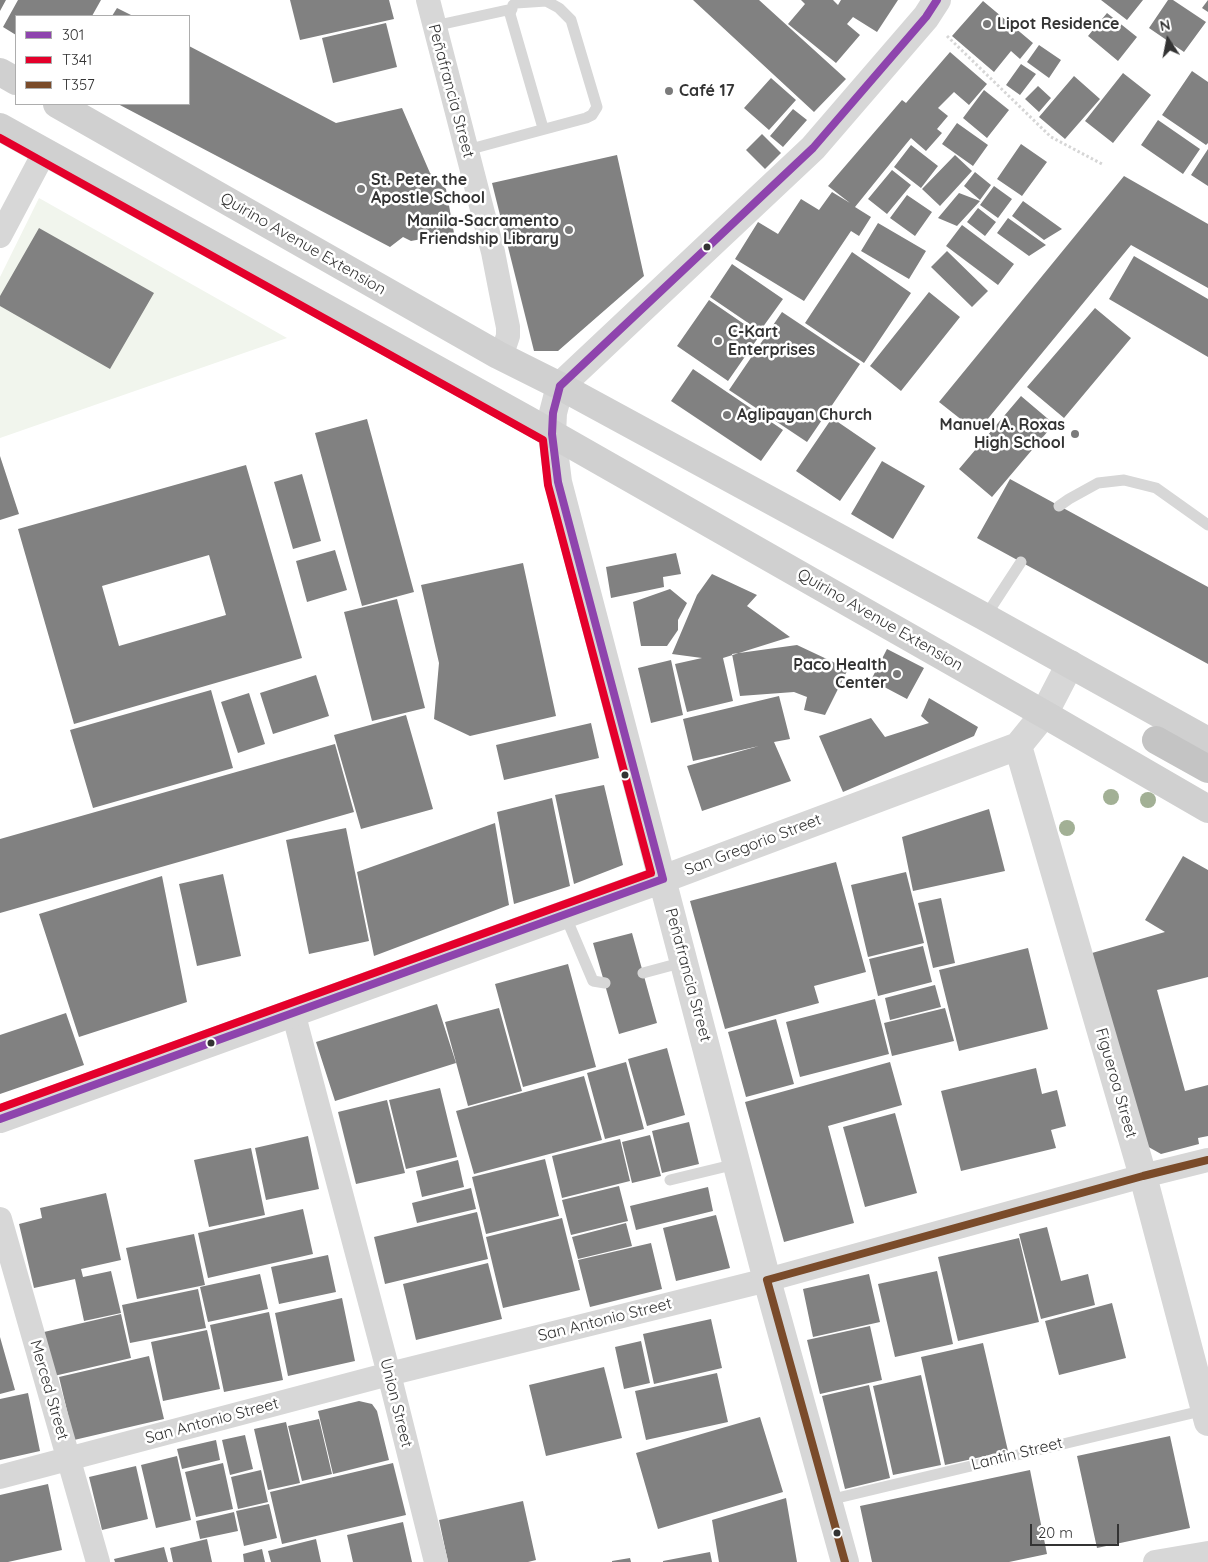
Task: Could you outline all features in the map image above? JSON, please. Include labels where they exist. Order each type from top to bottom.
[{"type":"highway","points":[[1156,740],[1208,769]]},
{"type":"main road","points":[[0,72],[15,80]]},
{"type":"main road","name":"Quirino Avenue Extension","points":[[59,105],[498,355],[560,386],[985,617],[1208,741]]},
{"type":"main road","name":"Quirino Avenue Extension","points":[[0,128],[552,434],[1044,714],[1208,810]]},
{"type":"street","name":"Peñafrancia Street","points":[[428,0],[493,252],[508,327],[505,345],[498,355]]},
{"type":"street","points":[[560,386],[813,148],[932,8]]},
{"type":"street","points":[[0,236],[44,153]]},
{"type":"street","name":"Peñafrancia Street","points":[[560,386],[553,413],[552,434],[558,482],[736,1164],[845,1562]]},
{"type":"street","points":[[1018,746],[1044,714],[1070,664]]},
{"type":"street","name":"San Gregorio Street","points":[[0,1119],[663,879],[1018,746]]},
{"type":"street","name":"Figueroa Street","points":[[1018,746],[1143,1176],[1206,1416]]},
{"type":"street","name":"Union Street","points":[[293,1012],[389,1374],[436,1562]]},
{"type":"street","name":"San Antonio Street","points":[[0,1477],[389,1374],[767,1280],[1143,1176],[1208,1160]]},
{"type":"street","name":"Merced Street","points":[[0,1219],[98,1562]]},
{"type":"street","points":[[1155,1562],[1208,1553]]},
{"type":"lane","points":[[467,150],[542,128],[586,118],[592,115],[596,107],[572,20],[559,8],[546,1],[516,3],[510,14],[542,128]]},
{"type":"lane","points":[[434,26],[512,9]]},
{"type":"lane","points":[[1059,506],[1098,483],[1124,480],[1156,488],[1208,525]]},
{"type":"lane","points":[[985,617],[1021,562]]},
{"type":"lane","points":[[565,913],[593,981],[604,983]]},
{"type":"lane","points":[[643,973],[684,962]]},
{"type":"lane","points":[[670,1180],[736,1164]]},
{"type":"lane","name":"Lantin Street","points":[[829,1500],[1206,1416]]},
{"type":"path","points":[[932,8],[1050,137],[1102,164]]},
{"type":"shaded area","points":[[39,198],[287,338],[0,438],[0,277]]},
{"type":"building","points":[[0,0],[6,0],[0,11]]},
{"type":"building","points":[[18,0],[101,0],[93,15],[15,15],[15,34],[3,27]]},
{"type":"building","points":[[290,0],[389,0],[394,19],[300,40]]},
{"type":"building","points":[[693,0],[759,0],[846,79],[814,112]]},
{"type":"building","points":[[801,0],[833,0],[838,5],[841,0],[898,0],[877,32],[853,17],[847,24],[860,35],[836,63],[788,24],[805,4]]},
{"type":"building","points":[[1101,0],[1143,0],[1127,20]]},
{"type":"building","points":[[1168,0],[1173,0],[1206,22],[1184,52],[1149,28]]},
{"type":"building","points":[[1208,0],[1208,12],[1202,8]]},
{"type":"building","name":"Lipot Residence","points":[[983,1],[1033,43],[1020,59],[1011,51],[994,72],[952,36]]},
{"type":"building","points":[[117,8],[131,15],[113,15]]},
{"type":"building","points":[[1107,13],[1137,37],[1118,61],[1088,36]]},
{"type":"building","points":[[386,23],[397,67],[333,83],[322,38]]},
{"type":"building","points":[[1039,45],[1061,60],[1049,78],[1027,62]]},
{"type":"building","name":"St. Peter the Apostle School","points":[[190,47],[336,123],[402,108],[430,173],[446,189],[454,233],[411,241],[403,237],[390,247],[120,105],[190,105]]},
{"type":"building","points":[[950,52],[987,84],[969,105],[954,92],[938,108],[948,116],[937,129],[942,133],[926,151],[911,138],[855,207],[871,217],[859,236],[851,231],[804,301],[735,259],[758,222],[778,234],[801,199],[819,210],[832,192],[850,203],[828,186],[902,100],[906,103]]},
{"type":"building","points":[[1021,64],[1036,74],[1020,95],[1006,85]]},
{"type":"building","points":[[1192,71],[1208,82],[1208,143],[1206,145],[1162,115]]},
{"type":"building","points":[[1123,73],[1151,95],[1113,143],[1085,121]]},
{"type":"building","points":[[1074,76],[1100,99],[1065,139],[1039,117]]},
{"type":"building","points":[[771,78],[796,100],[769,130],[744,108]]},
{"type":"building","points":[[1038,86],[1051,98],[1039,112],[1025,99]]},
{"type":"building","points":[[984,90],[1009,110],[987,138],[963,118]]},
{"type":"building","points":[[793,109],[807,120],[783,147],[770,136]]},
{"type":"building","points":[[1158,120],[1200,149],[1183,174],[1141,145]]},
{"type":"building","points":[[957,123],[988,145],[973,166],[942,144]]},
{"type":"building","points":[[762,134],[781,153],[765,169],[746,150]]},
{"type":"building","points":[[1021,144],[1047,162],[1022,196],[997,179]]},
{"type":"building","points":[[911,145],[938,166],[921,188],[894,167]]},
{"type":"building","points":[[1208,149],[1208,186],[1191,175]]},
{"type":"building","name":"Manila-Sacramento Friendship Library","points":[[617,155],[644,276],[558,351],[534,351],[492,183]]},
{"type":"building","points":[[955,155],[972,171],[940,206],[922,189]]},
{"type":"building","points":[[892,170],[911,185],[887,214],[868,199]]},
{"type":"building","points":[[975,172],[991,185],[980,200],[964,186]]},
{"type":"building","points":[[1124,176],[1208,224],[1208,288],[1131,245],[977,432],[939,402]]},
{"type":"building","points":[[994,186],[1012,199],[998,218],[980,205]]},
{"type":"building","points":[[959,193],[980,201],[957,226],[938,218]]},
{"type":"building","points":[[907,195],[932,212],[915,236],[890,218]]},
{"type":"building","points":[[1023,201],[1062,229],[1044,240],[1012,216]]},
{"type":"building","points":[[978,208],[996,222],[985,236],[967,222]]},
{"type":"building","points":[[1008,218],[1046,245],[1029,256],[997,233]]},
{"type":"building","points":[[878,223],[926,251],[909,279],[861,251]]},
{"type":"building","points":[[962,225],[1014,264],[998,285],[946,246]]},
{"type":"building","points":[[39,228],[154,293],[110,369],[0,306],[0,296]]},
{"type":"building","points":[[947,251],[988,291],[972,307],[931,267]]},
{"type":"building","points":[[852,252],[911,293],[864,363],[805,323]]},
{"type":"building","points":[[1134,256],[1208,299],[1208,357],[1109,299]]},
{"type":"building","points":[[732,264],[783,299],[760,331],[710,297]]},
{"type":"building","points":[[929,292],[960,317],[901,391],[870,366]]},
{"type":"building","name":"C-Kart Enterprises","points":[[709,300],[760,335],[728,381],[677,346]]},
{"type":"building","points":[[1095,308],[1131,338],[1064,418],[1027,387]]},
{"type":"building","points":[[782,312],[860,364],[807,442],[729,390]]},
{"type":"building","name":"Aglipayan Church","points":[[693,369],[783,430],[761,461],[671,401]]},
{"type":"building","points":[[1021,396],[1054,424],[992,497],[959,469]]},
{"type":"building","points":[[832,418],[876,448],[840,501],[796,471]]},
{"type":"building","points":[[367,419],[414,592],[362,606],[315,433]]},
{"type":"building","points":[[0,456],[19,514],[0,520]]},
{"type":"building","points":[[882,461],[925,486],[893,539],[851,514]]},
{"type":"building","points":[[246,465],[302,658],[74,724],[18,529]],"holes":[[[209,555],[226,615],[119,646],[102,586]]]},
{"type":"building","points":[[302,474],[321,541],[293,549],[274,482]]},
{"type":"building","points":[[1010,479],[1208,587],[1208,664],[977,538]]},
{"type":"building","points":[[335,550],[347,590],[307,602],[296,561]]},
{"type":"building","points":[[676,553],[681,574],[663,577],[664,587],[611,598],[606,567]]},
{"type":"building","points":[[523,563],[556,716],[470,736],[434,719],[439,663],[421,585]]},
{"type":"building","points":[[712,574],[757,595],[747,606],[790,637],[723,658],[733,701],[687,712],[675,664],[702,658],[672,654],[697,595]]},
{"type":"building","points":[[670,589],[687,603],[678,620],[678,630],[667,646],[641,646],[633,602]]},
{"type":"building","points":[[397,599],[425,708],[372,721],[344,612]]},
{"type":"building","points":[[797,645],[848,669],[825,715],[804,710],[807,697],[794,692],[740,696],[732,654]]},
{"type":"building","name":"Paco Health Center","points":[[887,649],[924,668],[907,699],[871,680]]},
{"type":"building","points":[[671,660],[683,715],[651,723],[638,668]]},
{"type":"building","points":[[316,675],[329,716],[273,734],[260,693]]},
{"type":"building","points":[[211,690],[233,768],[93,808],[70,730]]},
{"type":"building","points":[[249,693],[265,744],[238,753],[221,702]]},
{"type":"building","points":[[779,696],[790,739],[774,742],[791,781],[702,811],[687,766],[759,746],[693,761],[683,719]]},
{"type":"building","points":[[929,698],[978,727],[974,736],[843,792],[819,736],[871,718],[885,737],[929,723],[921,716]]},
{"type":"building","points":[[406,715],[433,809],[361,829],[334,735]]},
{"type":"building","points":[[591,723],[599,758],[504,780],[496,745]]},
{"type":"building","points":[[335,744],[354,812],[0,913],[0,839]]},
{"type":"building","points":[[604,785],[623,865],[574,884],[555,795]]},
{"type":"building","points":[[552,798],[570,886],[514,904],[497,812]]},
{"type":"building","points":[[989,809],[1005,871],[913,891],[902,837]]},
{"type":"building","points":[[495,823],[509,905],[374,956],[357,872]]},
{"type":"building","points":[[346,828],[369,941],[309,954],[286,840]]},
{"type":"building","points":[[1183,856],[1208,870],[1208,977],[1157,990],[1185,1091],[1208,1085],[1208,1136],[1198,1138],[1199,1144],[1161,1154],[1145,1145],[1092,953],[1165,932],[1145,920]]},
{"type":"building","points":[[836,862],[866,972],[814,986],[819,1003],[725,1029],[690,901]]},
{"type":"building","points":[[906,872],[924,943],[868,957],[851,885]]},
{"type":"building","points":[[223,874],[241,956],[197,966],[179,884]]},
{"type":"building","points":[[162,876],[187,1002],[79,1037],[39,914]]},
{"type":"building","points":[[941,898],[955,963],[933,968],[918,903]]},
{"type":"building","points":[[632,933],[657,1023],[619,1034],[593,943]]},
{"type":"building","points":[[923,946],[932,982],[878,996],[869,959]]},
{"type":"building","points":[[1028,948],[1048,1029],[959,1051],[939,970]]},
{"type":"building","points":[[568,964],[596,1067],[523,1087],[495,984]]},
{"type":"building","points":[[935,985],[941,1007],[890,1020],[885,998]]},
{"type":"building","points":[[875,999],[889,1054],[800,1077],[786,1022]]},
{"type":"building","points":[[437,1004],[456,1063],[335,1101],[316,1042]]},
{"type":"building","points":[[499,1008],[522,1091],[468,1106],[445,1022]]},
{"type":"building","points":[[945,1008],[954,1041],[892,1056],[884,1023]]},
{"type":"building","points":[[66,1013],[84,1065],[0,1094],[0,1035]]},
{"type":"building","points":[[776,1019],[794,1084],[746,1097],[728,1032]]},
{"type":"building","points":[[667,1048],[685,1115],[647,1126],[628,1059]]},
{"type":"building","points":[[626,1062],[644,1129],[605,1139],[587,1073]]},
{"type":"building","points":[[890,1062],[902,1105],[828,1126],[854,1223],[784,1242],[745,1102]]},
{"type":"building","points":[[1036,1068],[1042,1094],[1057,1090],[1066,1126],[1051,1130],[1056,1148],[961,1171],[941,1091]]},
{"type":"building","points":[[584,1076],[602,1140],[474,1174],[456,1111]]},
{"type":"building","points":[[440,1088],[457,1157],[406,1169],[389,1100]]},
{"type":"building","points":[[387,1100],[405,1173],[356,1184],[338,1112]]},
{"type":"building","points":[[895,1113],[917,1193],[865,1207],[843,1127]]},
{"type":"building","points":[[689,1122],[699,1164],[662,1173],[652,1131]]},
{"type":"building","points":[[650,1135],[661,1176],[632,1183],[622,1142]]},
{"type":"building","points":[[308,1136],[319,1189],[266,1200],[255,1148]]},
{"type":"building","points":[[620,1139],[630,1181],[562,1198],[552,1156]]},
{"type":"building","points":[[251,1148],[265,1215],[209,1227],[194,1160]]},
{"type":"building","points":[[545,1159],[559,1216],[486,1234],[472,1177]]},
{"type":"building","points":[[458,1160],[464,1187],[422,1197],[416,1171]]},
{"type":"building","points":[[619,1186],[628,1221],[571,1235],[562,1200]]},
{"type":"building","points":[[708,1187],[713,1211],[636,1230],[630,1206]]},
{"type":"building","points":[[471,1188],[476,1209],[417,1223],[412,1203]]},
{"type":"building","points":[[106,1193],[121,1260],[81,1269],[83,1277],[111,1271],[121,1313],[84,1321],[75,1279],[34,1288],[19,1224],[42,1218],[40,1208]]},
{"type":"building","points":[[303,1209],[313,1254],[208,1278],[198,1233]]},
{"type":"building","points":[[477,1212],[488,1259],[385,1284],[374,1237]]},
{"type":"building","points":[[716,1215],[730,1268],[676,1281],[663,1228]]},
{"type":"building","points":[[562,1218],[580,1290],[503,1308],[486,1237]]},
{"type":"building","points":[[626,1223],[632,1246],[578,1259],[572,1237]]},
{"type":"building","points":[[1047,1227],[1061,1281],[1088,1274],[1095,1305],[1041,1319],[1019,1234]]},
{"type":"building","points":[[194,1234],[205,1285],[137,1299],[126,1248]]},
{"type":"building","points":[[1019,1238],[1039,1322],[958,1341],[938,1257]]},
{"type":"building","points":[[651,1243],[662,1289],[590,1307],[578,1260]]},
{"type":"building","points":[[328,1255],[336,1292],[279,1304],[271,1267]]},
{"type":"building","points":[[488,1263],[502,1319],[416,1340],[403,1284]]},
{"type":"building","points":[[937,1271],[953,1344],[895,1357],[878,1284]]},
{"type":"building","points":[[260,1274],[268,1309],[208,1322],[200,1287]]},
{"type":"building","points":[[869,1274],[880,1322],[813,1337],[803,1289]]},
{"type":"building","points":[[198,1289],[206,1328],[130,1343],[122,1305]]},
{"type":"building","points":[[342,1298],[355,1361],[288,1376],[275,1313]]},
{"type":"building","points":[[1112,1303],[1126,1358],[1059,1375],[1045,1321]]},
{"type":"building","points":[[269,1312],[283,1380],[224,1392],[210,1325]]},
{"type":"building","points":[[121,1314],[131,1358],[54,1376],[44,1332]]},
{"type":"building","points":[[711,1319],[722,1368],[654,1384],[643,1334]]},
{"type":"building","points":[[870,1326],[882,1380],[820,1394],[807,1340]]},
{"type":"building","points":[[207,1330],[220,1389],[163,1401],[151,1342]]},
{"type":"building","points":[[0,1337],[15,1390],[0,1394]]},
{"type":"building","points":[[641,1341],[650,1383],[624,1389],[615,1347]]},
{"type":"building","points":[[983,1343],[1008,1451],[945,1465],[921,1357]]},
{"type":"building","points":[[149,1356],[164,1419],[74,1440],[59,1377]]},
{"type":"building","points":[[604,1367],[622,1438],[546,1456],[529,1385]]},
{"type":"building","points":[[717,1373],[728,1422],[646,1440],[635,1391]]},
{"type":"building","points":[[921,1375],[941,1465],[893,1475],[873,1386]]},
{"type":"building","points":[[869,1385],[890,1478],[845,1489],[822,1396]]},
{"type":"building","points":[[28,1393],[40,1451],[0,1460],[0,1399]]},
{"type":"building","points":[[359,1401],[372,1404],[377,1411],[389,1460],[333,1474],[318,1411]]},
{"type":"building","points":[[760,1417],[783,1492],[658,1529],[636,1453]]},
{"type":"building","points":[[319,1419],[332,1474],[302,1481],[288,1426]]},
{"type":"building","points":[[286,1422],[300,1483],[268,1490],[254,1429]]},
{"type":"building","points":[[245,1435],[253,1469],[230,1475],[222,1440]]},
{"type":"building","points":[[1170,1436],[1190,1528],[1097,1548],[1077,1456]]},
{"type":"building","points":[[216,1440],[220,1460],[182,1469],[177,1449]]},
{"type":"building","points":[[177,1456],[191,1520],[156,1528],[141,1465]]},
{"type":"building","points":[[223,1463],[233,1509],[196,1517],[185,1472]]},
{"type":"building","points":[[393,1463],[406,1515],[282,1544],[270,1492]]},
{"type":"building","points":[[136,1466],[148,1519],[102,1530],[89,1477]]},
{"type":"building","points":[[261,1470],[268,1502],[238,1509],[231,1477]]},
{"type":"building","points":[[1030,1470],[1047,1554],[1009,1562],[872,1562],[860,1506]]},
{"type":"building","points":[[48,1484],[62,1550],[8,1562],[0,1562],[0,1495]]},
{"type":"building","points":[[786,1498],[797,1562],[719,1562],[712,1520]]},
{"type":"building","points":[[523,1501],[536,1560],[528,1562],[448,1562],[439,1520]]},
{"type":"building","points":[[269,1504],[277,1538],[244,1546],[236,1511]]},
{"type":"building","points":[[234,1512],[238,1531],[200,1539],[196,1521]]},
{"type":"building","points":[[403,1522],[412,1562],[353,1562],[347,1535]]},
{"type":"building","points":[[207,1539],[212,1562],[173,1562],[170,1548]]},
{"type":"building","points":[[316,1539],[321,1562],[271,1562],[268,1551]]},
{"type":"building","points":[[164,1547],[168,1562],[115,1562],[114,1559]]},
{"type":"building","points":[[262,1549],[265,1562],[244,1562],[243,1554]]},
{"type":"building","points":[[710,1552],[712,1562],[663,1562],[663,1561]]},
{"type":"building","points":[[630,1558],[631,1562],[612,1562],[612,1561]]},
{"type":"transit line","name":"301","points":[[560,386],[813,148],[926,17],[937,0]]},
{"type":"transit line","name":"T341","points":[[0,138],[543,440],[548,485],[651,873],[0,1108]]},
{"type":"transit line","name":"301","points":[[560,386],[553,413],[552,434],[558,482],[663,879]]},
{"type":"transit line","name":"301","points":[[0,1119],[663,879]]},
{"type":"transit line","name":"T357","points":[[845,1562],[767,1280],[1143,1176],[1208,1160]]},
{"type":"place","name":"Lipot Residence","points":[[987,24]]},
{"type":"place","name":"Café 17","points":[[669,91]]},
{"type":"place","name":"St. Peter the Apostle School","points":[[361,189]]},
{"type":"place","name":"Manila-Sacramento Friendship Library","points":[[569,230]]},
{"type":"place","name":"C-Kart Enterprises","points":[[718,341]]},
{"type":"place","name":"Aglipayan Church","points":[[727,415]]},
{"type":"place","name":"Manuel A. Roxas High School","points":[[1075,434]]},
{"type":"place","name":"Paco Health Center","points":[[897,674]]}]
